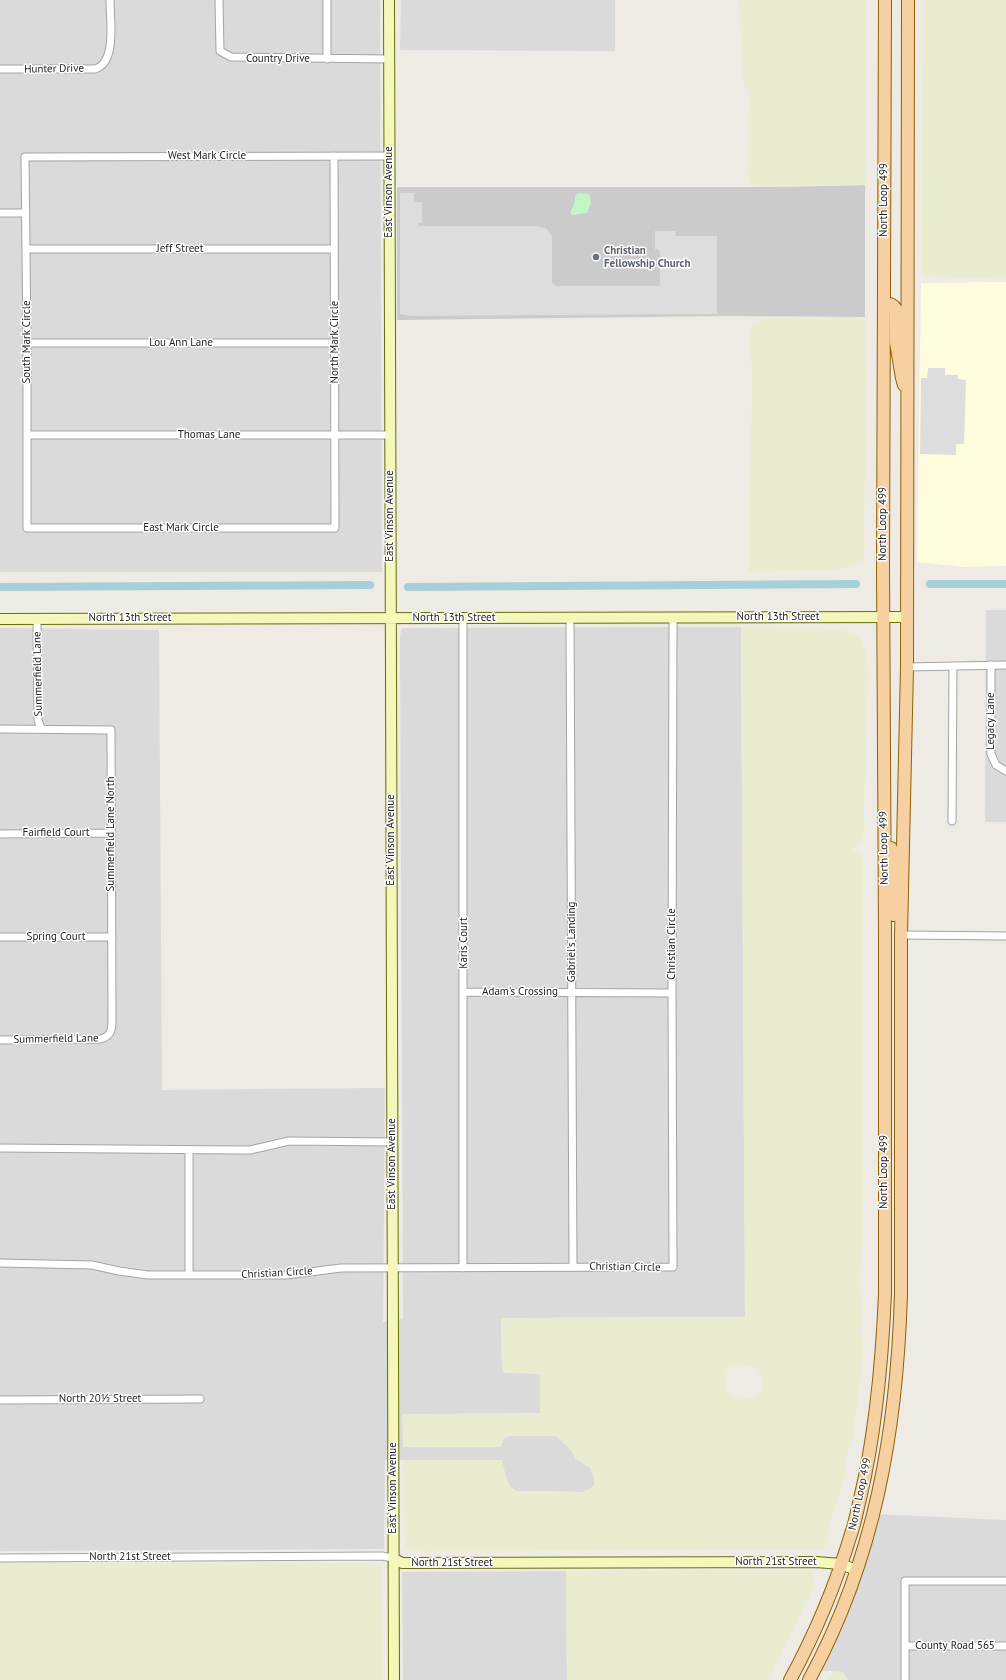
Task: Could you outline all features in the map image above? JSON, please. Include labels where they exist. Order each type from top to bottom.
[{"type":"main road","name":"North Loop 499","points":[[790,1680],[820,1620],[852,1534],[865,1479],[876,1415],[883,1346],[885,1294],[882,617],[885,0]]},
{"type":"main road","name":"North Loop 499","points":[[809,1680],[835,1627],[868,1538],[881,1482],[892,1418],[899,1347],[901,1294],[901,935],[907,667],[908,0]]},
{"type":"main road","points":[[884,304],[894,305],[896,309],[896,342],[898,358],[902,378],[908,396]]},
{"type":"main road","points":[[883,811],[892,853],[894,931],[901,935]]},
{"type":"street","name":"Hunter Drive","points":[[0,70],[95,69],[101,67],[106,62],[110,53],[110,0]]},
{"type":"street","name":"Country Drive","points":[[219,0],[220,51],[231,57],[389,59]]},
{"type":"street","points":[[327,0],[328,59]]},
{"type":"street","name":"East Vinson Avenue","points":[[389,0],[394,1680]]},
{"type":"street","name":"North Mark Circle","points":[[334,156],[335,528]]},
{"type":"street","name":"West Mark Circle","points":[[25,157],[389,156]]},
{"type":"street","name":"South Mark Circle","points":[[25,157],[27,528]]},
{"type":"street","points":[[0,213],[26,213]]},
{"type":"street","name":"Jeff Street","points":[[26,250],[334,250]]},
{"type":"street","name":"Lou Ann Lane","points":[[27,343],[334,342]]},
{"type":"street","name":"Thomas Lane","points":[[27,435],[390,435]]},
{"type":"street","name":"East Mark Circle","points":[[27,528],[335,528]]},
{"type":"street","name":"Gabriel's Landing","points":[[570,617],[573,1266]]},
{"type":"street","name":"Christian Circle","points":[[0,1264],[92,1265],[148,1275],[286,1275],[341,1268],[573,1266],[674,1267],[672,993],[673,617]]},
{"type":"street","name":"North 13th Street","points":[[0,619],[907,617]]},
{"type":"street","name":"Karis Court","points":[[463,618],[463,1268]]},
{"type":"street","name":"Summerfield Lane","points":[[37,619],[38,720],[42,729]]},
{"type":"street","points":[[907,667],[1006,664]]},
{"type":"street","name":"Legacy Lane","points":[[991,665],[991,754],[996,765],[1006,771]]},
{"type":"street","points":[[952,821],[953,666]]},
{"type":"street","points":[[0,729],[42,729]]},
{"type":"street","name":"Summerfield Lane North","points":[[42,729],[111,730],[112,937]]},
{"type":"street","name":"Fairfield Court","points":[[0,834],[111,833]]},
{"type":"street","points":[[901,935],[1006,936]]},
{"type":"street","name":"Spring Court","points":[[0,937],[112,937]]},
{"type":"street","name":"Summerfield Lane","points":[[0,1040],[100,1039],[108,1036],[111,1032],[112,1021],[112,937]]},
{"type":"street","name":"Adam's Crossing","points":[[464,992],[672,993]]},
{"type":"street","points":[[0,1148],[250,1150],[289,1141],[392,1142]]},
{"type":"street","points":[[189,1150],[189,1275]]},
{"type":"street","name":"North 20½ Street","points":[[0,1400],[200,1399]]},
{"type":"street","name":"North 21st Street","points":[[0,1558],[382,1556],[393,1558],[402,1563],[779,1562],[841,1564],[856,1570]]},
{"type":"street","points":[[905,1680],[905,1580],[1006,1581]]},
{"type":"street","name":"County Road 565","points":[[905,1646],[1006,1646]]},
{"type":"shaded area","points":[[0,0],[380,0],[382,572],[0,572]]},
{"type":"shaded area","points":[[401,0],[615,0],[615,51],[400,50]]},
{"type":"shaded area","points":[[739,0],[865,0],[865,185],[779,187],[752,185],[750,183],[748,175],[749,94],[743,82]]},
{"type":"shaded area","points":[[924,0],[1006,0],[1006,276],[1004,277],[958,278],[923,275],[921,268]]},
{"type":"shaded area","points":[[865,185],[865,317],[726,316],[397,320],[397,187],[779,187]]},
{"type":"shaded area","points":[[400,193],[414,193],[414,202],[422,202],[422,223],[419,223],[419,226],[537,226],[547,229],[552,237],[552,282],[556,286],[660,286],[660,253],[659,250],[655,249],[655,231],[675,231],[676,236],[717,236],[717,314],[411,316],[400,314]]},
{"type":"shaded area","points":[[1006,282],[1006,566],[964,567],[917,562],[921,283]]},
{"type":"shaded area","points":[[855,317],[863,320],[866,326],[864,561],[836,570],[749,571],[752,375],[750,337],[751,327],[754,322],[768,319]]},
{"type":"shaded area","points":[[928,368],[945,368],[945,375],[958,375],[958,379],[966,380],[964,444],[956,444],[956,455],[920,454],[921,378],[927,378]]},
{"type":"shaded area","points":[[986,610],[1006,610],[1006,822],[985,822]]},
{"type":"shaded area","points":[[741,627],[745,1317],[501,1318],[502,1368],[504,1373],[540,1373],[540,1413],[504,1438],[510,1436],[556,1436],[571,1450],[576,1459],[590,1468],[594,1477],[594,1485],[590,1489],[583,1492],[517,1491],[510,1487],[501,1460],[385,1460],[384,1549],[0,1551],[0,628],[159,630],[162,1090],[385,1088],[383,1322],[403,1319],[400,636],[402,628]]},
{"type":"shaded area","points":[[741,627],[841,630],[855,635],[861,640],[866,652],[868,671],[863,836],[862,841],[852,848],[853,851],[861,853],[863,857],[863,1244],[859,1277],[863,1319],[860,1329],[863,1340],[863,1358],[852,1442],[847,1452],[845,1475],[840,1494],[829,1524],[827,1544],[824,1548],[819,1550],[410,1551],[405,1546],[403,1460],[502,1460],[507,1481],[510,1487],[517,1491],[583,1492],[590,1489],[594,1485],[594,1477],[590,1468],[576,1459],[571,1450],[556,1436],[510,1436],[504,1438],[501,1447],[403,1447],[402,1414],[540,1413],[540,1374],[504,1373],[502,1368],[501,1318],[745,1317]],"holes":[[[737,1365],[748,1365],[756,1368],[761,1373],[763,1382],[761,1391],[756,1397],[737,1397],[730,1393],[725,1387],[725,1376],[729,1368]]]},
{"type":"shaded area","points":[[873,1514],[1006,1520],[1006,1680],[848,1680],[843,1672],[814,1670]]},
{"type":"shaded area","points":[[0,1563],[367,1564],[382,1566],[383,1680],[0,1680]]},
{"type":"shaded area","points":[[566,1571],[567,1680],[403,1680],[402,1572]]},
{"type":"shaded area","points":[[566,1571],[809,1571],[813,1574],[815,1583],[767,1680],[567,1680]]},
{"type":"shaded area","points":[[833,1672],[843,1672],[848,1680],[827,1680]]},
{"type":"green space","points":[[578,193],[589,194],[591,203],[587,213],[572,215],[570,213],[575,202],[575,196]]},
{"type":"waterway","points":[[408,587],[856,584]]},
{"type":"waterway","points":[[930,584],[1006,584]]},
{"type":"waterway","points":[[0,587],[370,585]]},
{"type":"place","name":"Christian Fellowship Church","points":[[596,257]]}]
